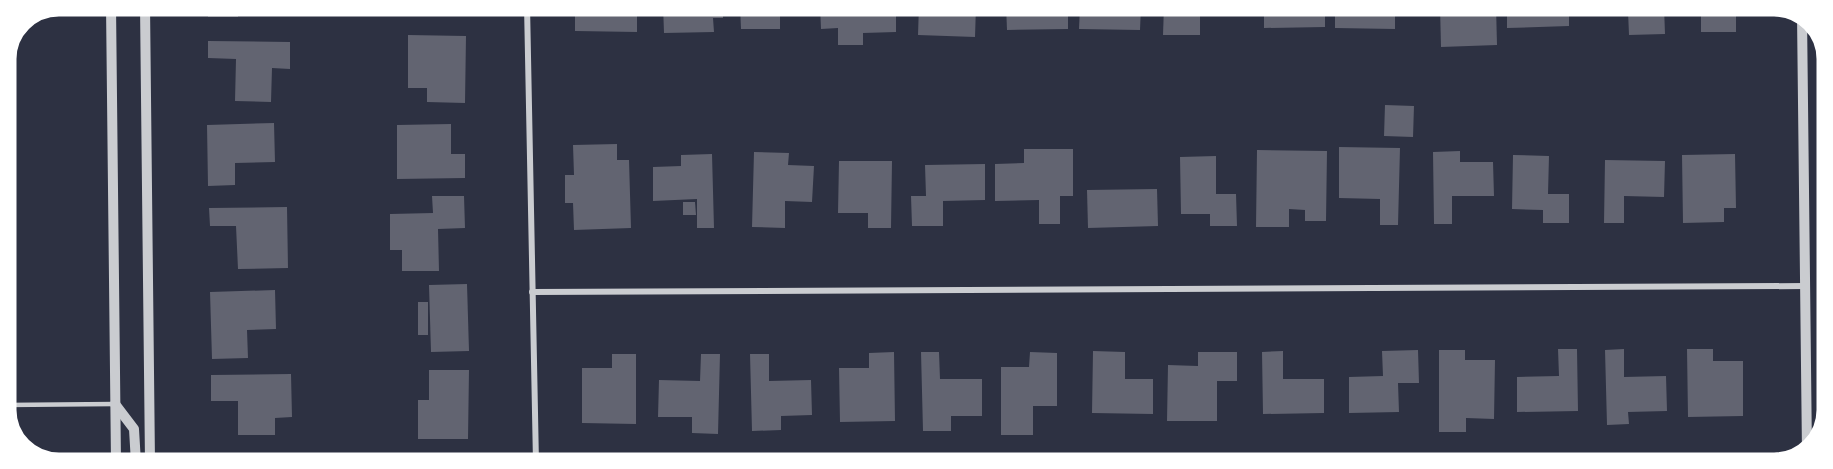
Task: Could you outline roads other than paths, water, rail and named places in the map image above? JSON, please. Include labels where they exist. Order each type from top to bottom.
[{"type":"street","points":[[111,15],[116,454]]},
{"type":"street","points":[[145,15],[150,454]]},
{"type":"street","points":[[527,15],[536,454]]},
{"type":"street","points":[[1802,25],[1807,439]]},
{"type":"street","points":[[532,292],[1805,286]]},
{"type":"street","points":[[115,404],[134,429],[135,454]]},
{"type":"lane","points":[[15,405],[115,404]]}]
